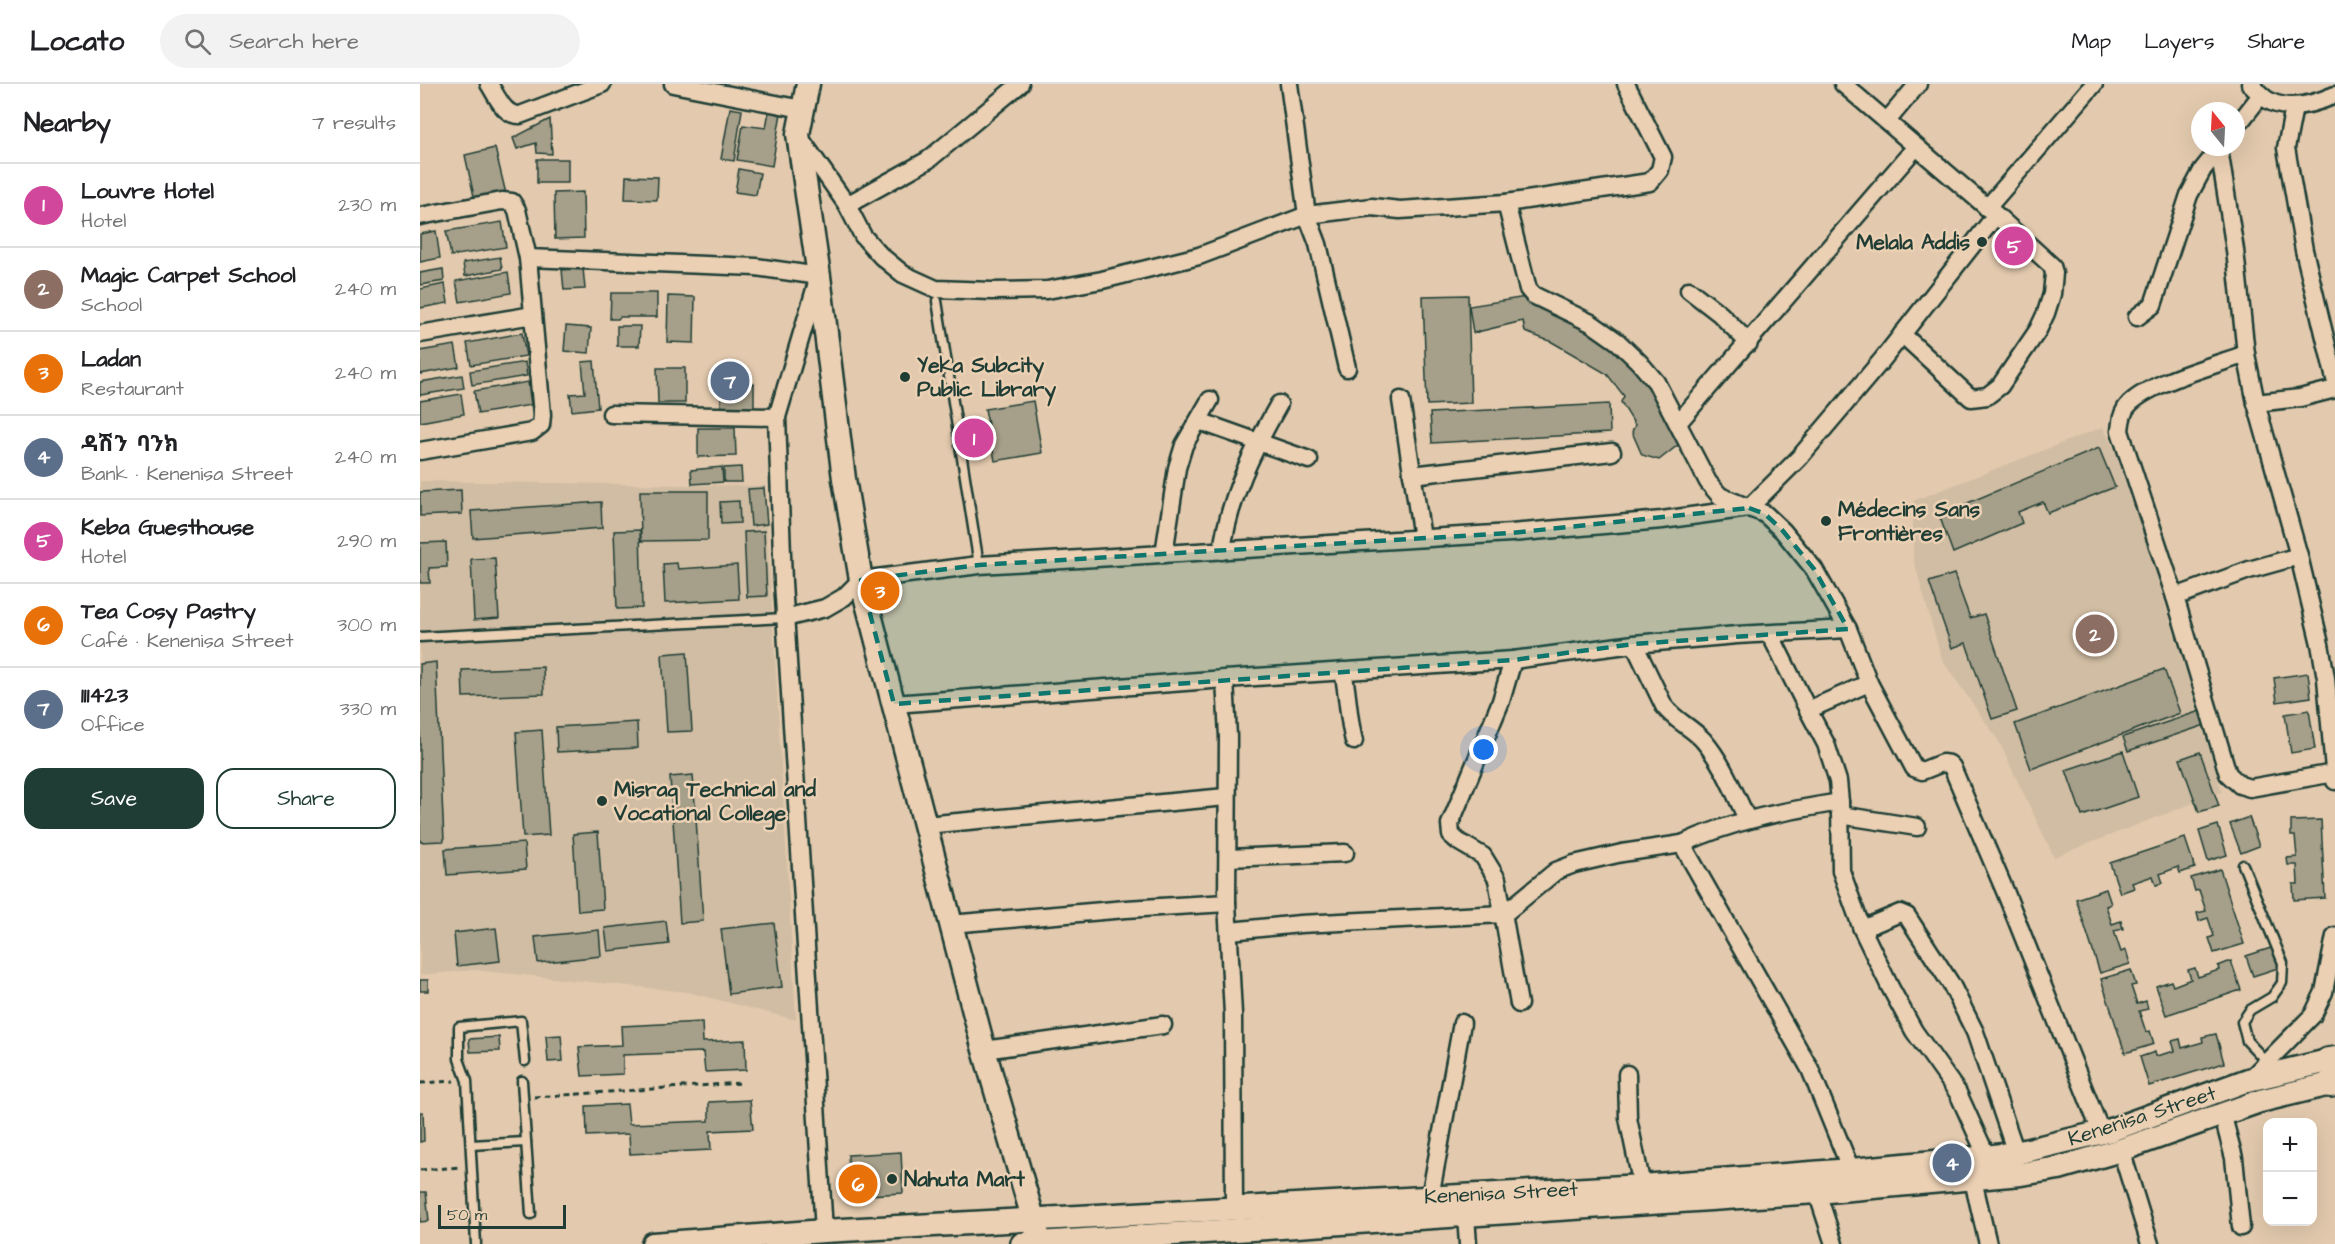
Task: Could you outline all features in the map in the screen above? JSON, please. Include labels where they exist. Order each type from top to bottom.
[{"type":"main road","points":[[808,84],[798,134],[819,276],[844,479],[861,580],[950,924],[1033,1221],[1035,1244]]},
{"type":"main road","name":"Kenenisa Street","points":[[653,1244],[824,1232],[1642,1186],[1987,1157],[2016,1154],[2101,1132],[2248,1080],[2332,1072]]},
{"type":"main road","name":"Kenenisa Street","points":[[1035,1244],[1225,1237],[1466,1216],[1973,1180],[2059,1168],[2121,1150],[2332,1072]]},
{"type":"street","points":[[489,84],[507,112],[513,116],[602,84]]},
{"type":"street","points":[[673,84],[802,109]]},
{"type":"street","points":[[848,205],[928,160],[1020,84]]},
{"type":"street","points":[[1289,84],[1307,215],[1318,244],[1347,368]]},
{"type":"street","points":[[798,134],[848,205],[863,236],[881,256],[903,274],[936,289],[1047,290],[1102,280],[1199,256],[1307,215],[1372,207],[1409,210],[1506,203],[1650,182],[1660,170],[1663,157],[1626,84]]},
{"type":"street","points":[[1843,84],[2048,261],[2054,273],[2052,294],[2046,314],[2000,386],[1987,396],[1971,398],[1902,334]]},
{"type":"street","points":[[1887,121],[1918,84]]},
{"type":"street","points":[[785,618],[825,608],[844,597],[861,580],[979,565],[1422,538],[1662,520],[1749,508],[1799,458],[1902,334],[1992,212],[2094,84]]},
{"type":"street","points":[[2245,110],[2256,90],[2269,102],[2294,107],[2335,95]]},
{"type":"street","points":[[2294,107],[2286,148],[2304,250],[2335,379]]},
{"type":"street","points":[[1678,423],[1916,147]]},
{"type":"street","points":[[2137,317],[2153,305],[2189,195],[2213,156]]},
{"type":"street","points":[[2220,156],[2235,250],[2246,354],[2256,403],[2299,556],[2326,678],[2335,781]]},
{"type":"street","points":[[420,216],[502,201],[512,202],[517,210],[528,258],[543,415],[541,425],[532,432],[420,451]]},
{"type":"street","points":[[1506,203],[1528,289],[1533,295],[1591,323],[1618,342],[1639,362],[1656,382],[1708,482],[1720,496],[1766,514],[1814,569],[1848,629],[1869,683],[1914,768],[1922,771],[1942,763],[1949,764],[1952,768],[2006,891],[2101,1132]]},
{"type":"street","points":[[528,258],[756,267],[819,276],[777,417],[785,618],[824,1232]]},
{"type":"street","points":[[1689,290],[1720,314],[1749,343]]},
{"type":"street","points":[[420,334],[533,315]]},
{"type":"street","points":[[2246,354],[2151,390],[2127,407],[2121,418],[2120,431],[2175,597],[2228,774],[2240,785],[2250,788],[2334,773]]},
{"type":"street","points":[[2256,403],[2300,398],[2335,389]]},
{"type":"street","points":[[1164,554],[1177,468],[1184,445],[1210,400]]},
{"type":"street","points":[[1401,400],[1422,538]]},
{"type":"street","points":[[1222,551],[1226,521],[1258,441],[1279,404]]},
{"type":"street","points":[[611,414],[777,417]]},
{"type":"street","points":[[1198,421],[1309,460]]},
{"type":"street","points":[[1412,475],[1612,452]]},
{"type":"street","points":[[2175,597],[2249,570],[2299,556]]},
{"type":"street","points":[[894,704],[1513,660],[1634,644],[1848,629]]},
{"type":"street","points":[[1770,634],[1830,754],[1838,782],[1841,871],[1862,929],[1914,1031],[1958,1093],[1987,1157]]},
{"type":"street","points":[[1634,644],[1669,714],[1701,737],[1714,753],[1747,819]]},
{"type":"street","points":[[1513,660],[1501,701],[1450,824],[1451,835],[1483,855],[1497,879],[1519,1004]]},
{"type":"street","points":[[1342,671],[1347,690],[1348,717],[1354,741]]},
{"type":"street","points":[[1225,679],[1228,737],[1227,903],[1233,1014],[1234,1209]]},
{"type":"street","points":[[1808,710],[1869,683]]},
{"type":"street","points":[[925,825],[1226,797]]},
{"type":"street","points":[[1230,931],[1300,924],[1504,914],[1556,871],[1574,864],[1622,853],[1682,844],[1713,830],[1747,819],[1840,808],[1917,827]]},
{"type":"street","points":[[1682,844],[1810,1069],[1851,1170]]},
{"type":"street","points":[[1229,858],[1345,853]]},
{"type":"street","points":[[950,924],[1227,903]]},
{"type":"street","points":[[1862,929],[1900,913],[1907,916],[1951,984],[1975,1032],[2016,1154]]},
{"type":"street","points":[[2248,1080],[2313,1015],[2324,992],[2335,936]]},
{"type":"street","points":[[1430,1197],[1462,1023]]},
{"type":"street","points":[[984,1050],[1163,1025]]},
{"type":"street","points":[[1627,1074],[1628,1118],[1642,1186]]},
{"type":"street","points":[[2222,1113],[2234,1158],[2241,1227]]},
{"type":"street","points":[[2121,1150],[2150,1244]]},
{"type":"street","points":[[1973,1180],[1988,1244]]},
{"type":"street","points":[[1817,1192],[1834,1244]]},
{"type":"street","points":[[1466,1216],[1468,1244]]},
{"type":"lane","points":[[937,301],[979,565]]},
{"type":"lane","points":[[420,637],[785,618]]},
{"type":"lane","points":[[2243,865],[2283,963],[2282,983],[2272,997],[2250,1010],[2242,1022],[2247,1041],[2267,1062]]},
{"type":"lane","points":[[476,1244],[467,1080],[459,1059],[459,1027],[521,1022],[525,1061]]},
{"type":"lane","points":[[522,1081],[531,1214]]},
{"type":"lane","points":[[471,1146],[526,1142]]},
{"type":"path","points":[[420,1083],[467,1080]]},
{"type":"path","points":[[523,1098],[741,1083]]},
{"type":"path","points":[[420,1170],[472,1167]]},
{"type":"highlighted area","points":[[1749,508],[1765,514],[1783,531],[1814,569],[1848,629],[1634,644],[1513,660],[894,704],[861,580],[979,565],[1511,533]]},
{"type":"shaded area","points":[[2103,427],[2125,471],[2222,792],[2054,857],[1998,740],[1942,660],[1913,558],[1913,501]]},
{"type":"shaded area","name":"Misraq Technical and Vocational College","points":[[420,481],[765,486],[796,1020],[687,992],[474,970],[420,975]]},
{"type":"building","points":[[730,108],[742,110],[734,161],[721,159]]},
{"type":"building","points":[[769,111],[781,113],[772,166],[737,160],[743,125],[766,128]]},
{"type":"building","points":[[550,119],[552,154],[537,153],[536,143],[517,149],[513,138]]},
{"type":"building","points":[[495,148],[506,194],[475,201],[465,155]]},
{"type":"building","points":[[537,159],[568,159],[568,183],[537,183]]},
{"type":"building","points":[[739,169],[760,173],[756,195],[735,192]]},
{"type":"building","points":[[626,176],[658,177],[657,200],[625,199]]},
{"type":"building","points":[[583,192],[584,238],[555,239],[554,193]]},
{"type":"building","points":[[502,222],[506,247],[451,256],[446,231]]},
{"type":"building","points":[[436,231],[440,258],[420,262],[420,234]]},
{"type":"building","points":[[500,257],[502,269],[465,276],[463,263]]},
{"type":"building","points":[[583,268],[585,289],[564,290],[562,270]]},
{"type":"building","points":[[443,269],[444,281],[420,285],[420,273]]},
{"type":"building","points":[[508,272],[511,293],[460,302],[456,281]]},
{"type":"building","points":[[445,284],[448,303],[420,308],[420,289]]},
{"type":"building","points":[[611,293],[657,293],[657,317],[610,319]]},
{"type":"building","points":[[1468,295],[1471,403],[1427,405],[1423,296]]},
{"type":"building","points":[[668,296],[695,297],[694,343],[667,342]]},
{"type":"building","points":[[1526,297],[1595,333],[1645,375],[1683,441],[1659,460],[1642,455],[1632,432],[1635,425],[1621,402],[1624,396],[1607,374],[1552,342],[1525,332],[1523,321],[1473,333],[1469,306]]},
{"type":"building","points":[[566,326],[591,328],[589,353],[564,351]]},
{"type":"building","points":[[617,326],[640,326],[639,346],[617,346]]},
{"type":"building","points":[[522,333],[526,356],[471,365],[467,343]]},
{"type":"building","points":[[455,345],[459,367],[420,374],[420,351]]},
{"type":"building","points":[[594,361],[598,408],[572,411],[570,394],[585,393],[582,362]]},
{"type":"building","points":[[525,362],[527,376],[472,385],[470,371]]},
{"type":"building","points":[[657,368],[685,368],[685,403],[658,403]]},
{"type":"building","points":[[462,375],[464,388],[420,395],[420,382]]},
{"type":"building","points":[[528,382],[531,405],[478,414],[474,391]]},
{"type":"building","points":[[721,384],[754,384],[754,415],[721,415]]},
{"type":"building","points":[[461,394],[464,414],[420,422],[420,401]]},
{"type":"building","points":[[1033,401],[1042,453],[995,461],[985,409]]},
{"type":"building","points":[[1609,404],[1610,433],[1432,443],[1430,413]]},
{"type":"building","points":[[698,428],[735,428],[736,456],[698,457]]},
{"type":"building","points":[[2099,448],[2115,487],[2048,513],[2043,502],[2018,512],[2022,523],[1953,553],[1939,515]]},
{"type":"building","points":[[722,467],[723,482],[692,484],[691,470]]},
{"type":"building","points":[[741,467],[742,482],[724,482],[724,468]]},
{"type":"building","points":[[764,488],[767,524],[751,526],[748,489]]},
{"type":"building","points":[[461,490],[462,514],[420,516],[420,492]]},
{"type":"building","points":[[640,491],[708,491],[708,540],[641,541]]},
{"type":"building","points":[[739,501],[740,523],[721,524],[720,502]]},
{"type":"building","points":[[601,502],[602,528],[473,538],[471,511]]},
{"type":"building","points":[[640,530],[642,608],[617,609],[614,531]]},
{"type":"building","points":[[764,531],[767,596],[747,597],[744,532]]},
{"type":"building","points":[[446,542],[447,567],[429,568],[430,583],[420,583],[420,543]]},
{"type":"building","points":[[495,558],[499,618],[474,620],[471,559]]},
{"type":"building","points":[[677,563],[678,569],[737,565],[739,599],[665,603],[663,564]]},
{"type":"building","points":[[1954,574],[1970,618],[1984,614],[2017,711],[1992,719],[1966,643],[1952,648],[1929,582]]},
{"type":"building","points":[[687,652],[692,731],[667,732],[662,654]]},
{"type":"building","points":[[436,662],[444,841],[420,842],[420,664]]},
{"type":"building","points":[[543,667],[544,694],[463,697],[462,670]]},
{"type":"building","points":[[2164,669],[2180,713],[2031,769],[2015,724]]},
{"type":"building","points":[[2308,673],[2311,697],[2277,702],[2274,678]]},
{"type":"building","points":[[2309,710],[2315,749],[2291,753],[2285,714]]},
{"type":"building","points":[[2200,711],[2205,725],[2128,751],[2123,737]]},
{"type":"building","points":[[637,722],[638,748],[557,752],[556,727]]},
{"type":"building","points":[[542,730],[549,835],[523,837],[516,732]]},
{"type":"building","points":[[2123,751],[2138,797],[2082,816],[2066,770]]},
{"type":"building","points":[[2200,752],[2219,806],[2199,812],[2180,759]]},
{"type":"building","points":[[693,775],[703,921],[680,923],[670,777]]},
{"type":"building","points":[[2249,817],[2259,846],[2241,853],[2230,824]]},
{"type":"building","points":[[2321,820],[2325,898],[2294,900],[2293,884],[2298,884],[2297,865],[2288,865],[2287,858],[2297,857],[2295,836],[2291,836],[2291,821]]},
{"type":"building","points":[[2218,825],[2227,855],[2208,861],[2199,831]]},
{"type":"building","points":[[598,832],[603,909],[578,911],[573,834]]},
{"type":"building","points":[[2185,838],[2195,868],[2180,873],[2178,867],[2160,874],[2163,883],[2156,885],[2153,876],[2132,883],[2134,888],[2120,893],[2110,863]]},
{"type":"building","points":[[524,843],[526,869],[447,875],[445,849]]},
{"type":"building","points":[[2220,869],[2244,944],[2214,953],[2209,938],[2214,936],[2208,918],[2199,921],[2197,913],[2206,911],[2199,890],[2195,891],[2191,878]]},
{"type":"building","points":[[2106,889],[2111,904],[2106,906],[2112,924],[2121,921],[2123,929],[2114,931],[2121,952],[2126,950],[2130,964],[2100,973],[2076,899]]},
{"type":"building","points":[[666,921],[669,944],[608,951],[605,928]]},
{"type":"building","points":[[774,923],[782,987],[729,994],[721,929]]},
{"type":"building","points":[[496,928],[500,961],[457,966],[454,933]]},
{"type":"building","points":[[599,930],[601,956],[538,963],[535,937]]},
{"type":"building","points":[[2274,947],[2281,967],[2253,976],[2246,956]]},
{"type":"building","points":[[2231,961],[2241,990],[2166,1015],[2156,986],[2171,981],[2173,986],[2191,979],[2188,970],[2195,968],[2198,977],[2219,970],[2218,966]]},
{"type":"building","points":[[2131,970],[2136,985],[2131,986],[2137,1004],[2146,1001],[2148,1009],[2139,1011],[2146,1032],[2150,1031],[2154,1044],[2125,1053],[2101,979]]},
{"type":"building","points":[[420,980],[428,980],[428,991],[420,991]]},
{"type":"building","points":[[702,1022],[703,1042],[745,1040],[746,1070],[705,1072],[703,1052],[623,1055],[623,1074],[582,1076],[579,1047],[622,1045],[621,1026]]},
{"type":"building","points":[[2216,1034],[2224,1063],[2149,1086],[2140,1057],[2155,1052],[2156,1056],[2175,1051],[2172,1041],[2180,1039],[2182,1048],[2203,1042],[2202,1037]]},
{"type":"building","points":[[561,1035],[563,1061],[548,1062],[546,1036]]},
{"type":"building","points":[[499,1037],[500,1051],[470,1052],[469,1039]]},
{"type":"building","points":[[750,1100],[753,1129],[710,1131],[711,1150],[630,1154],[629,1134],[587,1136],[586,1106],[627,1104],[629,1124],[709,1121],[709,1102]]},
{"type":"building","points":[[420,1112],[423,1112],[424,1141],[420,1142]]},
{"type":"building","points":[[901,1152],[903,1193],[850,1196],[848,1155]]},
{"type":"building","points":[[420,1192],[426,1192],[429,1221],[420,1222]]},
{"type":"place","name":"Melala Addis","points":[[1982,242]]},
{"type":"place","name":"Keba Guesthouse","points":[[2014,246]]},
{"type":"place","name":"Yeka Subcity Public Library","points":[[905,377]]},
{"type":"place","name":"111423","points":[[730,381]]},
{"type":"place","name":"Louvre Hotel","points":[[974,438]]},
{"type":"place","name":"Médecins Sans Frontières","points":[[1826,521]]},
{"type":"place","name":"Ladan","points":[[880,591]]},
{"type":"place","name":"Magic Carpet School","points":[[2095,634]]},
{"type":"place","name":"Misraq Technical and Vocational College","points":[[602,801]]},
{"type":"place","name":"ዳሽን ባንክ","points":[[1952,1163]]},
{"type":"place","name":"Nahuta Mart","points":[[892,1179]]},
{"type":"place","name":"Tea Cosy Pastry","points":[[858,1184]]}]
